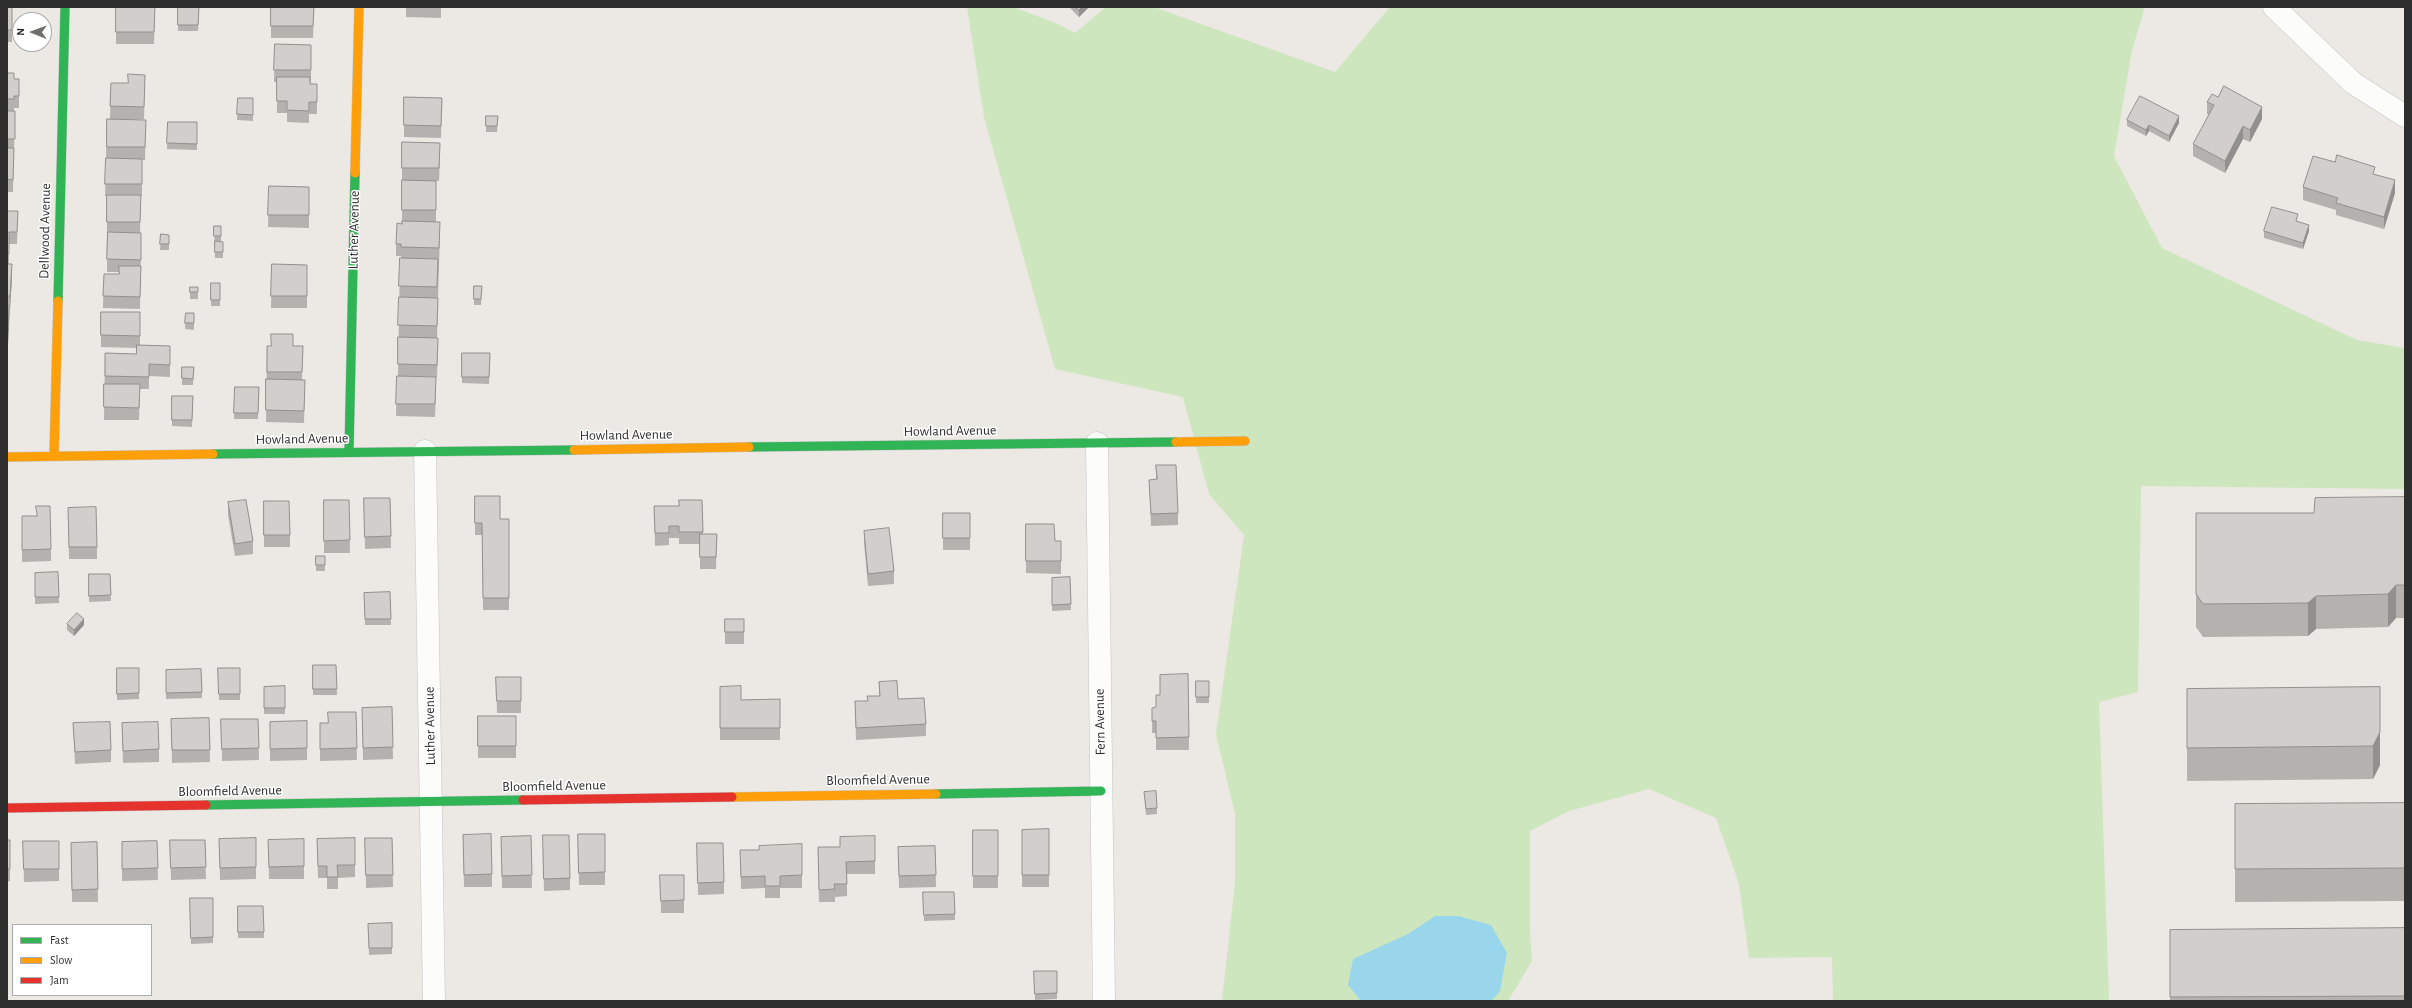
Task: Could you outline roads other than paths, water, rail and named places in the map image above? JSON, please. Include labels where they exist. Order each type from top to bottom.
[{"type":"street","name":"Dellwood Avenue","points":[[54,456],[65,7]]},
{"type":"street","name":"Luther Avenue","points":[[349,452],[359,7]]},
{"type":"street","points":[[2274,7],[2353,82],[2405,116]]},
{"type":"street","name":"Howland Avenue","points":[[7,457],[1245,441]]},
{"type":"street","name":"Fern Avenue","points":[[1097,443],[1104,1001]]},
{"type":"street","name":"Luther Avenue","points":[[425,451],[434,1001]]},
{"type":"street","name":"Bloomfield Avenue","points":[[7,808],[1101,792]]},
{"type":"water","points":[[1435,916],[1458,916],[1491,925],[1507,953],[1500,991],[1491,1001],[1361,1001],[1348,985],[1353,959],[1408,934]]}]
